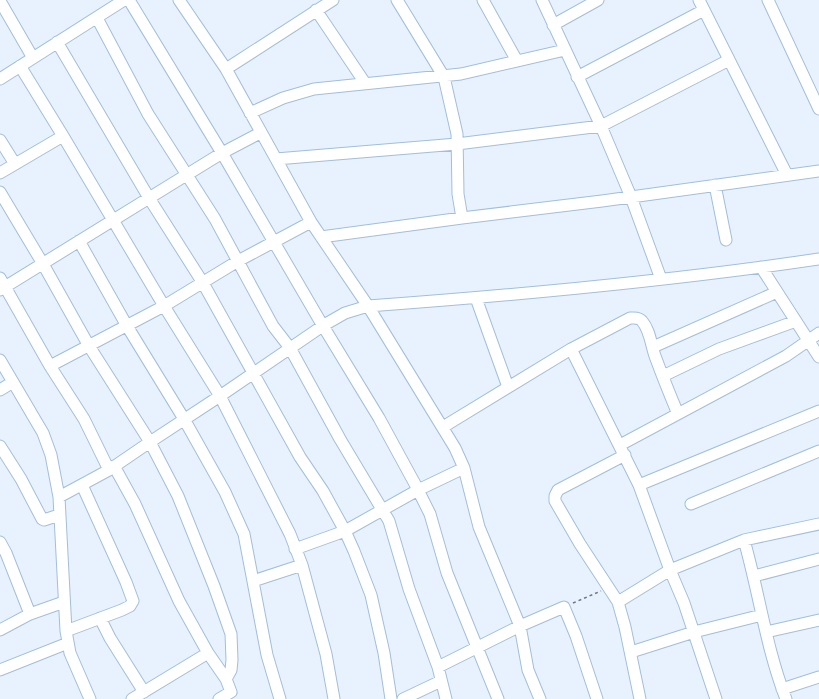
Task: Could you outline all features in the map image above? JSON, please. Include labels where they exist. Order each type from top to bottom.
[{"type":"street","points":[[0,79],[124,0]]},
{"type":"street","points":[[129,0],[222,153],[379,418],[418,490],[430,514],[447,572],[498,699]]},
{"type":"street","points":[[226,69],[333,0]]},
{"type":"street","points":[[397,0],[444,77],[457,134],[458,194],[462,218]]},
{"type":"street","points":[[483,0],[517,61]]},
{"type":"street","points":[[542,0],[601,126],[631,197],[660,279]]},
{"type":"street","points":[[553,24],[598,0]]},
{"type":"street","points":[[699,0],[787,175]]},
{"type":"street","points":[[768,0],[819,109]]},
{"type":"street","points":[[0,1],[33,58]]},
{"type":"street","points":[[184,2],[226,69],[311,222],[368,306],[455,448],[464,468],[479,527],[520,626],[528,670],[540,699]]},
{"type":"street","points":[[316,10],[365,83]]},
{"type":"street","points":[[577,77],[704,10]]},
{"type":"street","points":[[97,18],[148,114],[186,176],[215,219],[273,326],[290,348],[340,439],[389,521],[409,589],[438,667],[446,699]]},
{"type":"street","points":[[57,42],[149,198],[203,283],[300,457],[323,491],[345,531],[371,595],[384,653],[391,699]]},
{"type":"street","points":[[250,113],[283,98],[314,89],[365,83],[444,77],[565,50]]},
{"type":"street","points":[[276,159],[457,144],[601,126],[729,60]]},
{"type":"street","points":[[20,66],[63,136],[112,221],[220,396],[290,534],[302,565],[326,654],[334,699]]},
{"type":"street","points":[[218,699],[232,696],[226,679],[208,653],[179,601],[135,504],[111,468],[84,419],[50,366],[2,285],[43,264],[222,153],[260,132]]},
{"type":"street","points":[[0,173],[63,136]]},
{"type":"street","points":[[0,140],[15,164]]},
{"type":"street","points":[[321,237],[819,171]]},
{"type":"street","points":[[715,185],[726,240]]},
{"type":"street","points":[[0,192],[43,264],[89,346],[150,442],[178,496],[214,586],[231,634],[231,670],[226,679]]},
{"type":"street","points":[[50,366],[164,306],[238,261],[311,222]]},
{"type":"street","points":[[79,241],[127,326],[184,418],[225,492],[244,534],[267,655],[280,699]]},
{"type":"street","points":[[58,497],[111,468],[324,325],[346,313],[368,306],[476,298],[660,279],[819,259]]},
{"type":"street","points":[[761,267],[819,357]]},
{"type":"street","points":[[653,347],[777,292]]},
{"type":"street","points":[[476,298],[508,387]]},
{"type":"street","points":[[443,427],[571,349],[630,318],[641,320],[650,337],[678,414]]},
{"type":"street","points":[[663,376],[719,349],[796,321]]},
{"type":"street","points":[[640,699],[631,652],[618,602],[562,514],[555,501],[555,496],[558,490],[678,414],[786,356],[819,333]]},
{"type":"street","points":[[571,349],[640,485],[670,570],[684,603],[716,699]]},
{"type":"street","points":[[0,360],[47,443],[53,466],[58,497],[68,643],[70,653],[90,699]]},
{"type":"street","points":[[0,390],[13,382]]},
{"type":"street","points":[[640,485],[819,411]]},
{"type":"street","points":[[0,446],[42,519],[44,520],[59,515]]},
{"type":"street","points":[[691,504],[819,451]]},
{"type":"street","points":[[295,549],[345,531],[382,509],[464,468]]},
{"type":"street","points":[[66,631],[128,608],[133,601],[126,582],[82,485]]},
{"type":"street","points":[[618,602],[670,570],[744,540],[819,524]]},
{"type":"street","points":[[744,540],[754,576],[774,665],[784,694],[819,677]]},
{"type":"street","points":[[0,542],[6,553],[30,614]]},
{"type":"street","points":[[754,576],[819,559]]},
{"type":"street","points":[[253,581],[302,565]]},
{"type":"street","points":[[0,630],[30,614],[64,602]]},
{"type":"street","points":[[438,667],[520,626],[564,607],[576,636],[597,699]]},
{"type":"street","points":[[631,652],[694,632],[762,615]]},
{"type":"street","points":[[100,618],[110,638],[144,692]]},
{"type":"street","points":[[766,632],[819,620]]},
{"type":"street","points":[[0,670],[68,643]]},
{"type":"street","points":[[132,699],[208,653]]},
{"type":"street","points":[[403,699],[441,681]]},
{"type":"path","points":[[564,607],[608,588]]}]
